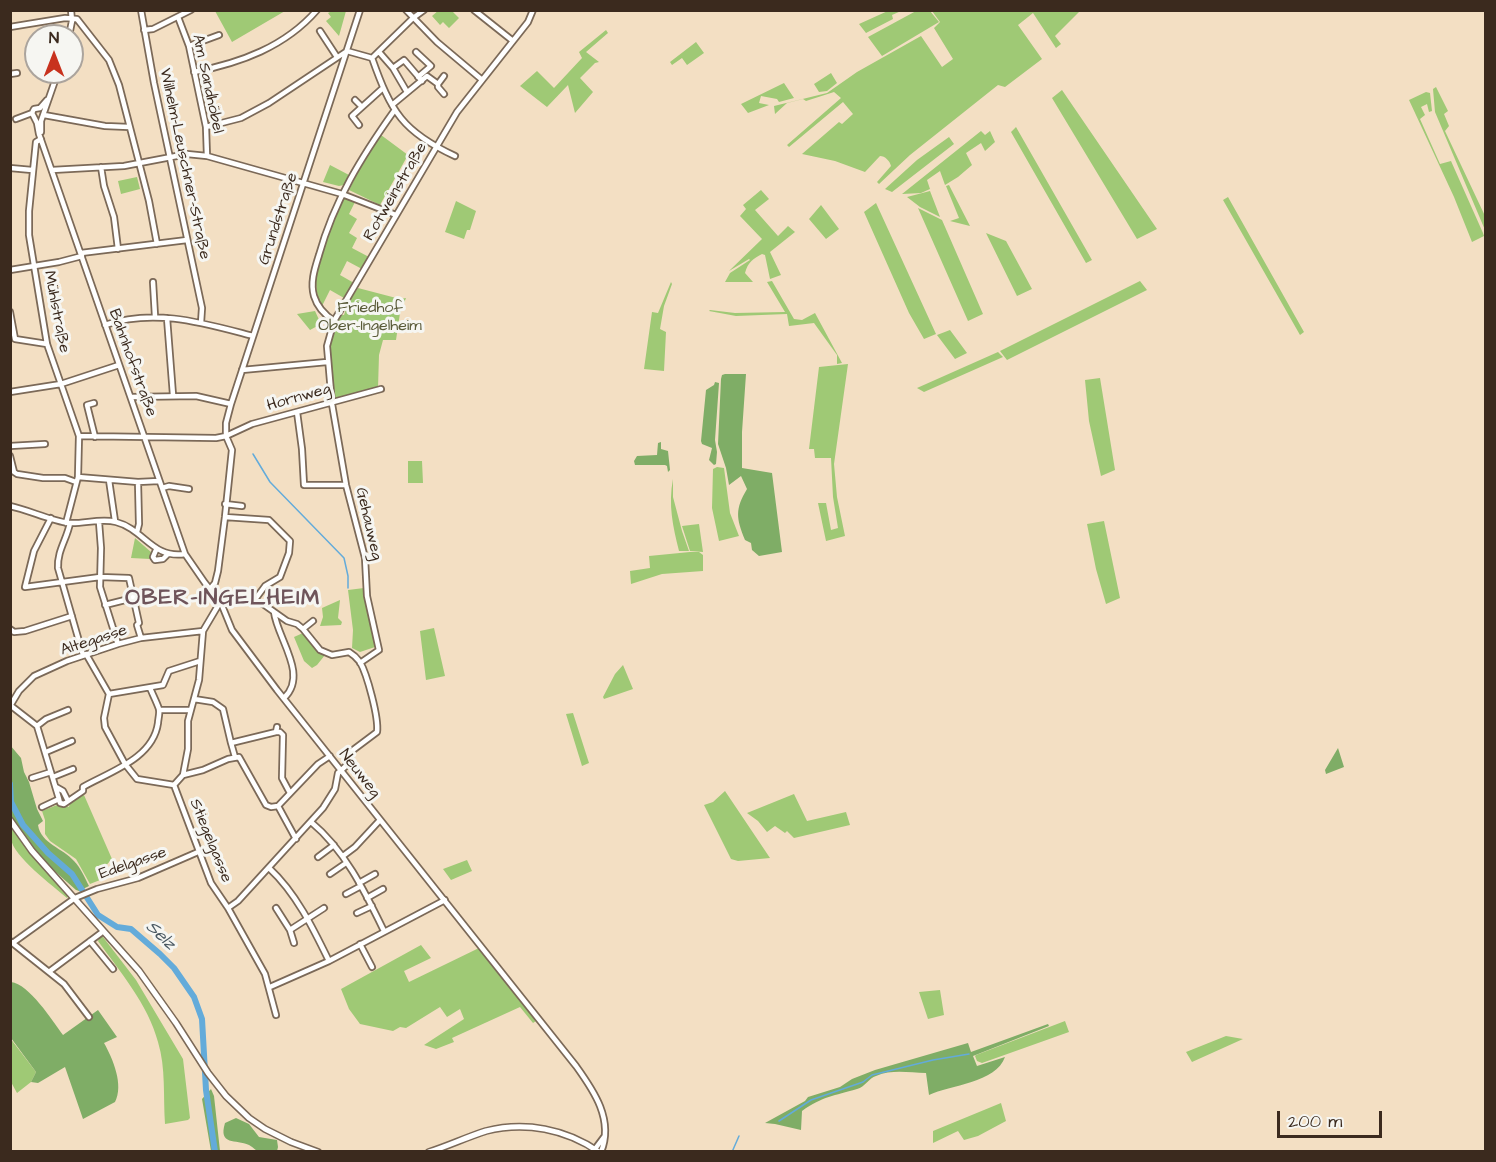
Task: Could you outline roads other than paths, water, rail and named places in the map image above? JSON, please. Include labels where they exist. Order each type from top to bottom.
[{"type":"main road","points":[[10,820],[27,845],[78,896],[139,971],[208,1073],[232,1103],[265,1129],[318,1152]]},
{"type":"main road","points":[[429,1152],[491,1130],[522,1127],[547,1129],[563,1134],[598,1151]]},
{"type":"street","points":[[71,24],[72,10]]},
{"type":"street","name":"Wilhelm-Leuschner-Straße","points":[[141,10],[202,308],[201,323]]},
{"type":"street","points":[[144,30],[153,29],[191,10]]},
{"type":"street","points":[[194,72],[234,63],[276,44],[304,25],[317,10]]},
{"type":"street","name":"Grundstraße","points":[[210,589],[215,583],[218,571],[232,450],[226,436],[226,423],[360,10]]},
{"type":"street","points":[[406,10],[437,42],[481,80]]},
{"type":"street","points":[[372,58],[424,10]]},
{"type":"street","name":"Rotweinstraße","points":[[332,404],[327,346],[334,321],[435,146],[481,80],[528,22],[533,10]]},
{"type":"street","points":[[478,12],[513,42]]},
{"type":"street","name":"Am Sandhöbel","points":[[178,17],[189,46],[206,127],[207,156]]},
{"type":"street","points":[[10,27],[58,19],[79,20],[109,60],[119,85],[157,243]]},
{"type":"street","points":[[320,31],[337,57]]},
{"type":"street","points":[[189,46],[219,35]]},
{"type":"street","points":[[206,127],[241,117],[269,103],[347,51],[372,58]]},
{"type":"street","points":[[378,52],[393,68],[407,92]]},
{"type":"street","points":[[392,105],[431,66],[416,52]]},
{"type":"street","points":[[372,58],[394,111],[411,130],[455,156]]},
{"type":"street","points":[[393,68],[404,60],[420,79]]},
{"type":"street","points":[[10,74],[17,73]]},
{"type":"street","points":[[420,79],[427,76],[438,84],[444,94]]},
{"type":"street","points":[[438,84],[444,76]]},
{"type":"street","points":[[13,119],[33,117],[42,113],[54,84]]},
{"type":"street","points":[[352,116],[383,88]]},
{"type":"street","points":[[355,100],[362,106]]},
{"type":"street","points":[[33,117],[34,109],[42,113],[105,126],[129,127]]},
{"type":"street","points":[[347,109],[359,125]]},
{"type":"street","points":[[334,321],[315,299],[313,279],[328,225],[342,194],[372,142],[394,111]]},
{"type":"street","name":"Bahnhofstraße","points":[[41,139],[42,113]]},
{"type":"street","name":"Bahnhofstraße","points":[[33,117],[185,554],[221,603]]},
{"type":"street","name":"Mühlstraße","points":[[41,139],[36,142],[32,170],[29,235],[47,344],[79,436],[77,479],[68,523],[57,559],[61,581],[84,655],[109,694]]},
{"type":"street","points":[[52,170],[139,164],[188,154],[207,156],[342,194],[396,215]]},
{"type":"street","points":[[101,166],[104,186],[114,217],[118,249]]},
{"type":"street","points":[[10,168],[32,170]]},
{"type":"street","points":[[10,270],[34,267],[81,255],[188,240]]},
{"type":"street","points":[[153,282],[155,316]]},
{"type":"street","points":[[10,312],[15,339],[47,344]]},
{"type":"street","points":[[105,325],[126,318],[155,316],[201,323],[253,336]]},
{"type":"street","points":[[167,318],[173,395]]},
{"type":"street","points":[[242,370],[327,362]]},
{"type":"street","points":[[10,392],[61,384],[119,365]]},
{"type":"street","name":"Hornweg","points":[[226,436],[252,424],[381,389]]},
{"type":"street","points":[[131,397],[196,396],[231,404]]},
{"type":"street","points":[[94,403],[87,405],[95,437]]},
{"type":"street","name":"Gehauweg","points":[[332,404],[346,485],[365,558],[367,596],[379,650],[360,663]]},
{"type":"street","points":[[297,412],[304,485],[346,485]]},
{"type":"street","points":[[79,436],[146,438],[226,436]]},
{"type":"street","points":[[10,446],[45,444]]},
{"type":"street","points":[[10,456],[14,472],[17,474],[42,478],[159,481]]},
{"type":"street","points":[[109,480],[115,521]]},
{"type":"street","points":[[137,532],[140,524],[138,482]]},
{"type":"street","points":[[162,488],[169,486],[189,489]]},
{"type":"street","points":[[225,504],[242,506]]},
{"type":"street","points":[[10,506],[68,523],[115,521],[137,532],[156,550],[168,554],[185,554]]},
{"type":"street","points":[[225,517],[269,520],[290,542],[289,553],[280,577],[265,586],[254,601]]},
{"type":"street","points":[[51,518],[34,551],[25,587],[100,577],[129,578],[141,638]]},
{"type":"street","points":[[99,522],[100,577],[105,605],[118,644]]},
{"type":"street","points":[[156,550],[153,557],[155,560],[163,559],[168,554]]},
{"type":"street","points":[[260,593],[263,604]]},
{"type":"street","points":[[105,605],[133,598]]},
{"type":"street","points":[[228,908],[238,901],[269,868],[330,799],[336,785],[337,775],[346,765],[353,750],[377,732],[377,721],[360,663],[349,652],[332,655],[320,650],[297,624],[287,621],[263,604],[233,600],[216,606],[203,631],[199,680],[190,710],[188,748],[183,775],[203,771],[239,757],[266,805],[271,807],[278,806],[318,764],[330,756]]},
{"type":"street","name":"Neuweg","points":[[221,603],[232,630],[585,1079],[603,1112],[606,1128],[598,1151]]},
{"type":"street","points":[[274,612],[276,625],[293,666],[293,678],[284,698]]},
{"type":"street","points":[[10,629],[14,632],[25,631],[72,616]]},
{"type":"street","points":[[303,629],[314,621]]},
{"type":"street","name":"Altegasse","points":[[11,705],[19,691],[34,676],[84,655],[141,638],[203,631]]},
{"type":"street","points":[[174,785],[137,779],[125,764],[104,723],[109,694],[165,684],[169,671],[200,661]]},
{"type":"street","points":[[11,705],[37,726],[60,803],[64,804],[83,791],[83,788],[146,749],[155,738],[159,710],[150,688]]},
{"type":"street","points":[[194,699],[213,702],[224,709],[235,757]]},
{"type":"street","points":[[37,726],[46,719],[68,710]]},
{"type":"street","points":[[159,710],[190,710]]},
{"type":"street","points":[[231,743],[276,729],[280,732],[283,735],[282,778],[290,794]]},
{"type":"street","points":[[46,752],[72,741]]},
{"type":"street","points":[[32,778],[73,770]]},
{"type":"street","name":"Stiegelgasse","points":[[183,775],[174,785],[198,852],[206,866],[211,884],[228,908],[265,974],[276,1015]]},
{"type":"street","points":[[336,785],[346,776]]},
{"type":"street","points":[[56,787],[63,790],[68,801]]},
{"type":"street","points":[[42,807],[59,799]]},
{"type":"street","points":[[278,806],[296,839]]},
{"type":"street","points":[[343,856],[355,847],[380,820]]},
{"type":"street","points":[[311,822],[325,834],[343,856],[384,931]]},
{"type":"street","points":[[318,857],[334,845]]},
{"type":"street","name":"Edelgasse","points":[[12,941],[78,896],[138,878],[198,852]]},
{"type":"street","points":[[330,874],[346,863]]},
{"type":"street","points":[[269,868],[279,877],[307,920],[328,960]]},
{"type":"street","points":[[346,894],[375,874]]},
{"type":"street","points":[[367,898],[383,889]]},
{"type":"street","points":[[270,987],[445,900]]},
{"type":"street","points":[[357,913],[372,906]]},
{"type":"street","points":[[276,908],[290,930],[294,943]]},
{"type":"street","points":[[290,930],[324,908]]},
{"type":"street","points":[[50,971],[101,933]]},
{"type":"street","points":[[12,941],[64,984],[89,1017]]},
{"type":"street","points":[[90,941],[113,969]]},
{"type":"street","points":[[360,944],[372,967]]},
{"type":"waterway","points":[[253,454],[270,482],[344,558],[348,588]]},
{"type":"waterway","name":"Selz","points":[[10,784],[11,802],[23,825],[48,853],[72,874],[98,915],[117,927],[131,929],[174,968],[194,997],[202,1019],[206,1090],[215,1152]]},
{"type":"waterway","points":[[779,1121],[811,1100],[863,1082],[872,1075],[969,1054]]},
{"type":"waterway","points":[[732,1152],[739,1136]]},
{"type":"district","name":"OBER-INGELHEIM","points":[[223,599]]},
{"type":"park label","name":"Friedhof Ober-Ingelheim","points":[[370,318]]}]
